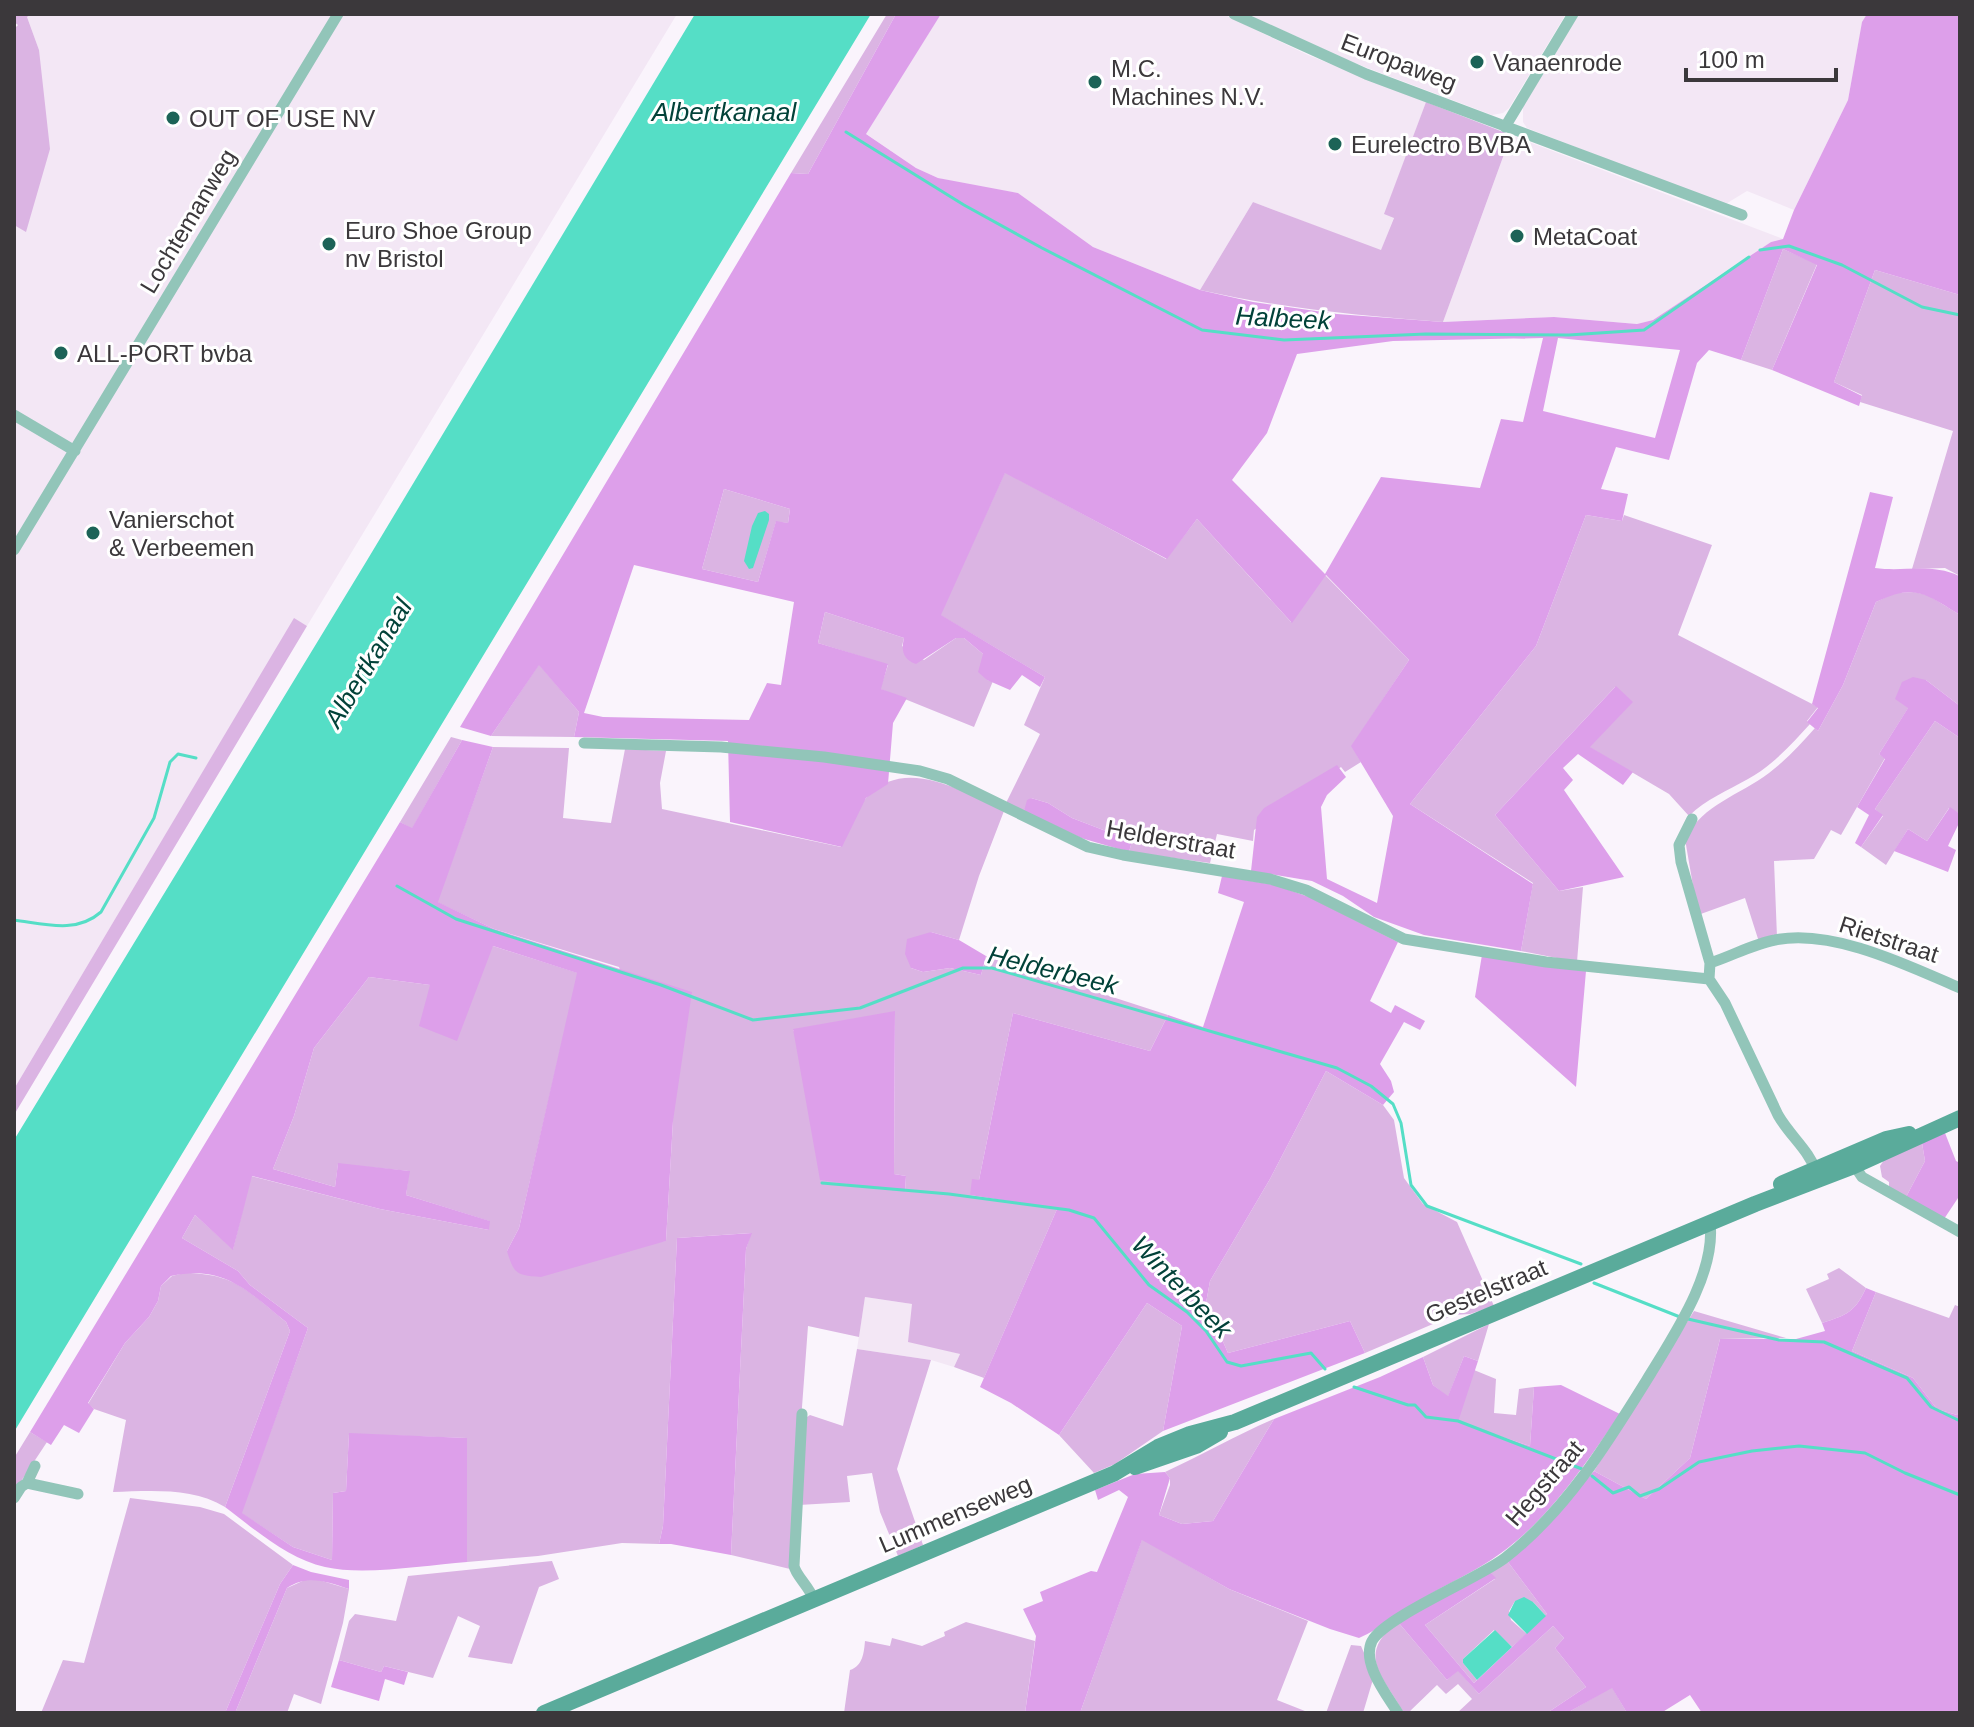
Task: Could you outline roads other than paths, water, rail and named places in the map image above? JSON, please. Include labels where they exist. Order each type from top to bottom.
[{"type":"main road","name":"Gestelstraat","points":[[1118,1471],[1163,1460],[1196,1446],[1235,1422],[1755,1204],[1817,1174],[1960,1118]]},
{"type":"main road","name":"Lummenseweg","points":[[544,1713],[1118,1471]]},
{"type":"street","name":"Lochtemanweg","points":[[14,550],[338,14]]},
{"type":"street","name":"Europaweg","points":[[1234,14],[1366,74],[1742,215]]},
{"type":"street","points":[[1505,127],[1573,14]]},
{"type":"street","points":[[14,415],[75,451]]},
{"type":"street","name":"Helderstraat","points":[[584,743],[721,747],[824,757],[920,771],[948,779],[1088,847],[1270,879],[1306,890],[1404,939],[1546,962],[1709,979]]},
{"type":"street","points":[[1692,819],[1679,845],[1710,963],[1709,979],[1725,1003],[1778,1115],[1786,1129],[1811,1156],[1817,1174]]},
{"type":"street","name":"Rietstraat","points":[[1710,963],[1775,940],[1825,941],[1899,962],[1960,988]]},
{"type":"street","points":[[1851,1160],[1862,1177],[1960,1232]]},
{"type":"street","name":"Hegstraat","points":[[1398,1713],[1371,1662],[1373,1639],[1398,1619],[1503,1560],[1534,1533],[1566,1498],[1593,1464],[1689,1309],[1710,1250],[1710,1223]]},
{"type":"street","points":[[802,1414],[794,1566],[797,1575],[809,1586],[814,1600]]},
{"type":"street","points":[[14,1498],[27,1483],[35,1466]]},
{"type":"street","points":[[27,1483],[78,1494]]},
{"type":"water","name":"Albertkanaal","points":[[695,14],[871,14],[14,1432],[14,1140]]},
{"type":"water","points":[[765,511],[769,514],[769,520],[753,568],[749,569],[744,561],[752,526],[758,513]]},
{"type":"water","points":[[1524,1597],[1546,1616],[1527,1634],[1508,1615],[1515,1601]]},
{"type":"water","points":[[1495,1630],[1512,1647],[1477,1680],[1463,1659]]},
{"type":"waterway","name":"Halbeek","points":[[846,132],[964,205],[1202,330],[1284,340],[1426,334],[1569,335],[1644,330],[1749,257]]},
{"type":"waterway","name":"Halbeek","points":[[1760,250],[1789,246],[1842,265],[1922,307],[1960,315]]},
{"type":"waterway","name":"Helderbeek","points":[[14,920],[71,925],[91,919],[101,912],[154,818],[170,762],[178,754],[196,758]]},
{"type":"waterway","name":"Helderbeek","points":[[397,886],[456,919],[661,985],[753,1020],[860,1008],[963,968],[992,968],[1337,1068],[1371,1086],[1393,1104],[1401,1123],[1411,1185],[1427,1206],[1581,1264]]},
{"type":"waterway","name":"Winterbeek","points":[[822,1183],[949,1194],[1069,1210],[1094,1218],[1149,1285],[1187,1312],[1206,1331],[1227,1362],[1241,1366],[1311,1353],[1325,1369]]},
{"type":"waterway","name":"Helderbeek","points":[[1594,1283],[1680,1317]]},
{"type":"waterway","name":"Helderbeek","points":[[1688,1319],[1779,1340],[1824,1342],[1907,1378],[1931,1407],[1960,1421]]},
{"type":"waterway","name":"Winterbeek","points":[[1354,1387],[1415,1405],[1426,1417],[1458,1421],[1582,1469]]},
{"type":"waterway","name":"Winterbeek","points":[[1592,1476],[1613,1493],[1629,1487],[1640,1496],[1659,1489],[1699,1462],[1752,1451],[1799,1446],[1865,1453],[1960,1495]]},
{"type":"place","name":"Vanaenrode","points":[[1477,62]]},
{"type":"place","name":"M.C. Machines N.V.","points":[[1095,82]]},
{"type":"place","name":"OUT OF USE NV","points":[[173,118]]},
{"type":"place","name":"Eurelectro BVBA","points":[[1335,144]]},
{"type":"place","name":"MetaCoat","points":[[1517,236]]},
{"type":"place","name":"Euro Shoe Group nv Bristol","points":[[329,244]]},
{"type":"place","name":"ALL-PORT bvba","points":[[61,353]]},
{"type":"place","name":"Vanierschot & Verbeemen","points":[[93,533]]}]
